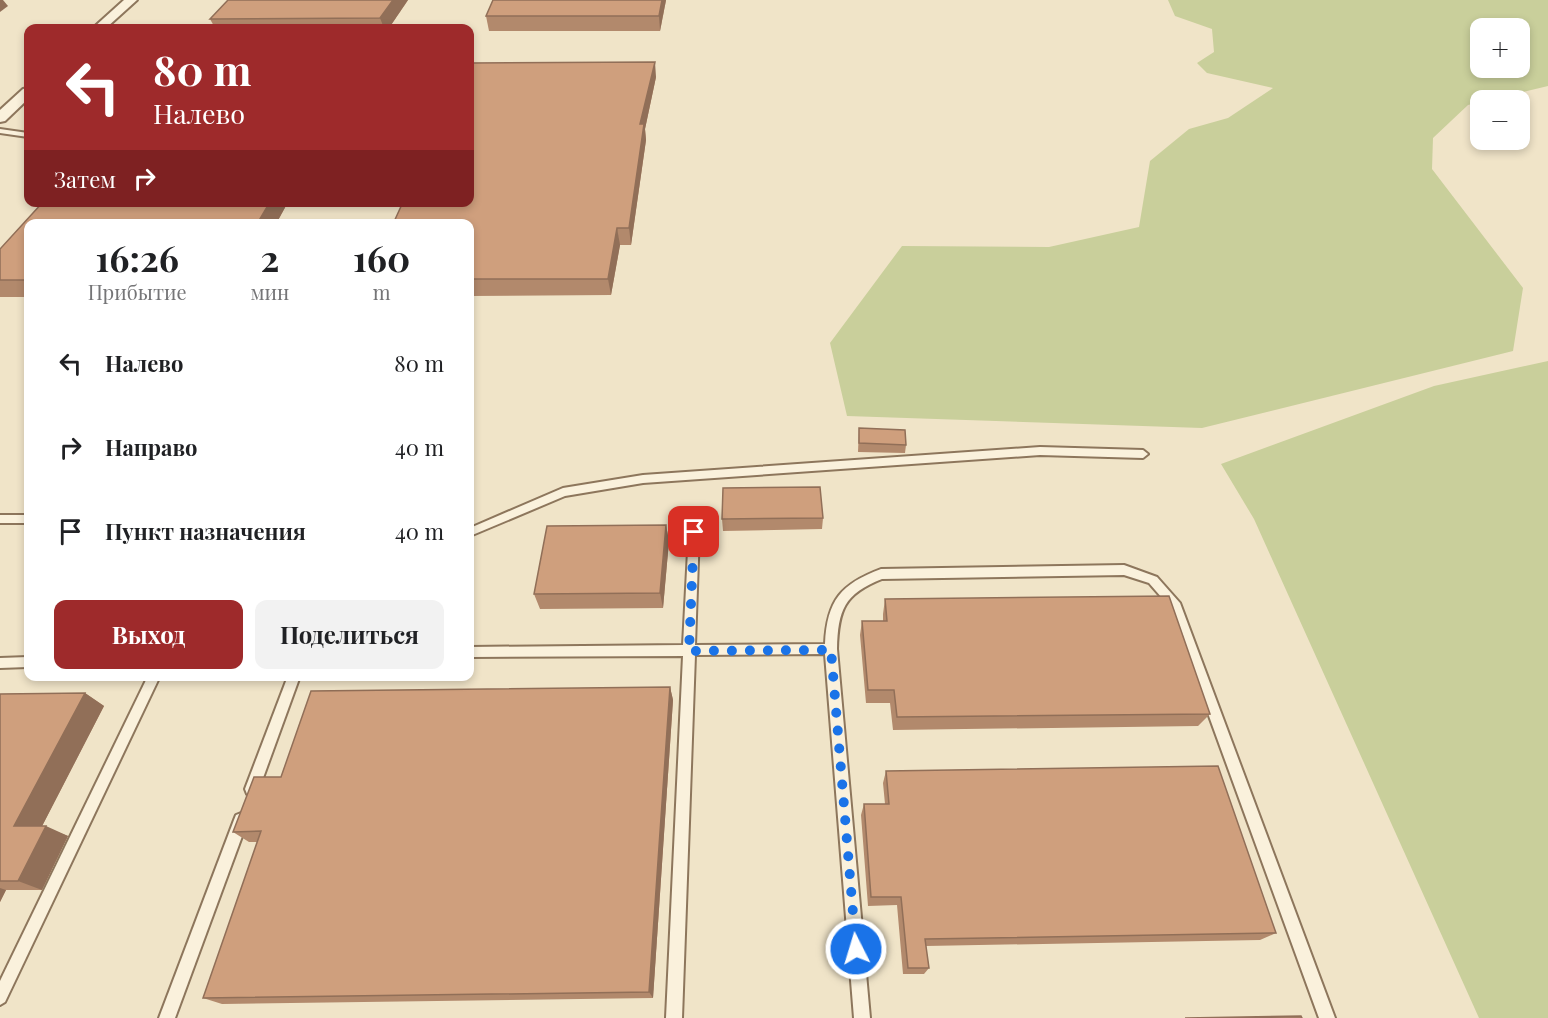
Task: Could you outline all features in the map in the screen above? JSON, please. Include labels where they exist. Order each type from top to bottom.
[{"type":"street","points":[[103,24],[130,0]]},
{"type":"street","points":[[0,118],[24,96]]},
{"type":"lane","points":[[0,131],[24,134]]},
{"type":"lane","points":[[474,530],[563,492],[643,479],[1040,451],[1143,454]]},
{"type":"lane","points":[[0,519],[24,519]]},
{"type":"lane","points":[[674,1018],[694,532]]},
{"type":"lane","points":[[862,1018],[831,650],[831,622],[841,598],[858,582],[881,574],[1124,570],[1153,580],[1174,603],[1327,1018]]},
{"type":"lane","points":[[474,652],[831,650]]},
{"type":"lane","points":[[0,663],[24,662]]},
{"type":"lane","points":[[0,997],[152,681]]},
{"type":"lane","points":[[167,1018],[292,681]]},
{"type":"green space","points":[[1168,0],[1548,0],[1548,86],[1530,90],[1470,90],[1470,105],[1433,138],[1432,169],[1523,288],[1513,351],[1202,428],[847,416],[830,343],[902,246],[1049,247],[1139,227],[1150,161],[1189,129],[1228,118],[1273,88],[1207,73],[1197,63],[1214,52],[1212,29],[1175,16]]},
{"type":"green space","points":[[1548,361],[1548,1018],[1479,1018],[1254,519],[1221,464],[1434,386]]},
{"type":"building","points":[[228,0],[393,0],[380,18],[210,19]]},
{"type":"building","points":[[493,0],[662,0],[659,16],[486,16]]},
{"type":"building","points":[[655,62],[640,124],[644,124],[629,228],[617,228],[608,279],[474,279],[474,219],[395,219],[401,207],[474,207],[474,63]]},
{"type":"building","points":[[38,207],[267,207],[260,219],[27,219]]},
{"type":"building","points":[[24,223],[24,280],[0,280],[0,249]]},
{"type":"building","points":[[859,428],[905,430],[906,445],[859,443]]},
{"type":"building","points":[[820,487],[823,518],[722,519],[723,488]]},
{"type":"building","points":[[666,525],[660,593],[534,594],[547,526]]},
{"type":"building","points":[[1169,596],[1210,714],[897,717],[894,690],[868,690],[862,621],[887,621],[885,599]]},
{"type":"building","points":[[670,687],[649,992],[203,998],[261,831],[233,832],[254,777],[281,777],[311,691]]},
{"type":"building","points":[[85,693],[14,826],[46,826],[18,881],[0,881],[0,694]]},
{"type":"building","points":[[1218,766],[1276,933],[925,939],[929,968],[908,968],[901,897],[871,897],[864,804],[889,804],[886,771]]},
{"type":"building","points":[[1301,1016],[1302,1018],[1185,1018]]},
{"type":"route","points":[[694,532],[689,651],[831,650],[856,949]]}]
